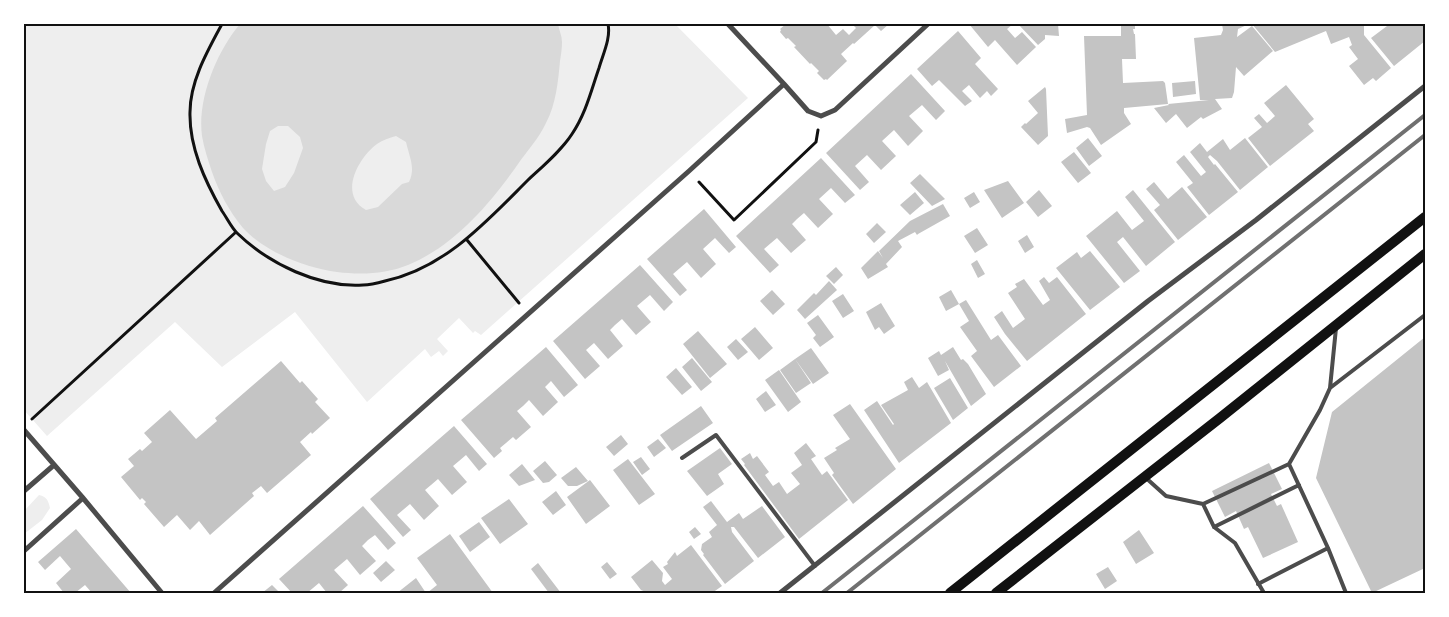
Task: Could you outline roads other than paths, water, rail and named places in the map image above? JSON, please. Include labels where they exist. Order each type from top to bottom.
[{"type":"main road","points":[[950,593],[1425,217]]},
{"type":"main road","points":[[996,593],[1425,254]]},
{"type":"street","points":[[728,24],[808,111],[821,116],[835,110],[928,24]]},
{"type":"street","points":[[214,593],[689,171],[784,84]]},
{"type":"street","points":[[780,593],[1132,313],[1256,220],[1425,86]]},
{"type":"street","points":[[24,430],[162,593]]},
{"type":"street","points":[[24,491],[54,465]]},
{"type":"street","points":[[24,551],[83,498]]},
{"type":"lane","points":[[1330,388],[1425,315]]},
{"type":"lane","points":[[1145,476],[1166,496],[1204,504],[1289,464],[1320,410],[1330,388],[1336,325]]},
{"type":"lane","points":[[682,458],[716,435],[815,566]]},
{"type":"lane","points":[[1289,464],[1328,548],[1346,593]]},
{"type":"lane","points":[[1214,526],[1299,485]]},
{"type":"lane","points":[[1204,504],[1214,526],[1235,543],[1264,593]]},
{"type":"lane","points":[[1258,584],[1328,548]]},
{"type":"railway","points":[[822,593],[1425,115]]},
{"type":"railway","points":[[847,593],[1425,135]]}]
